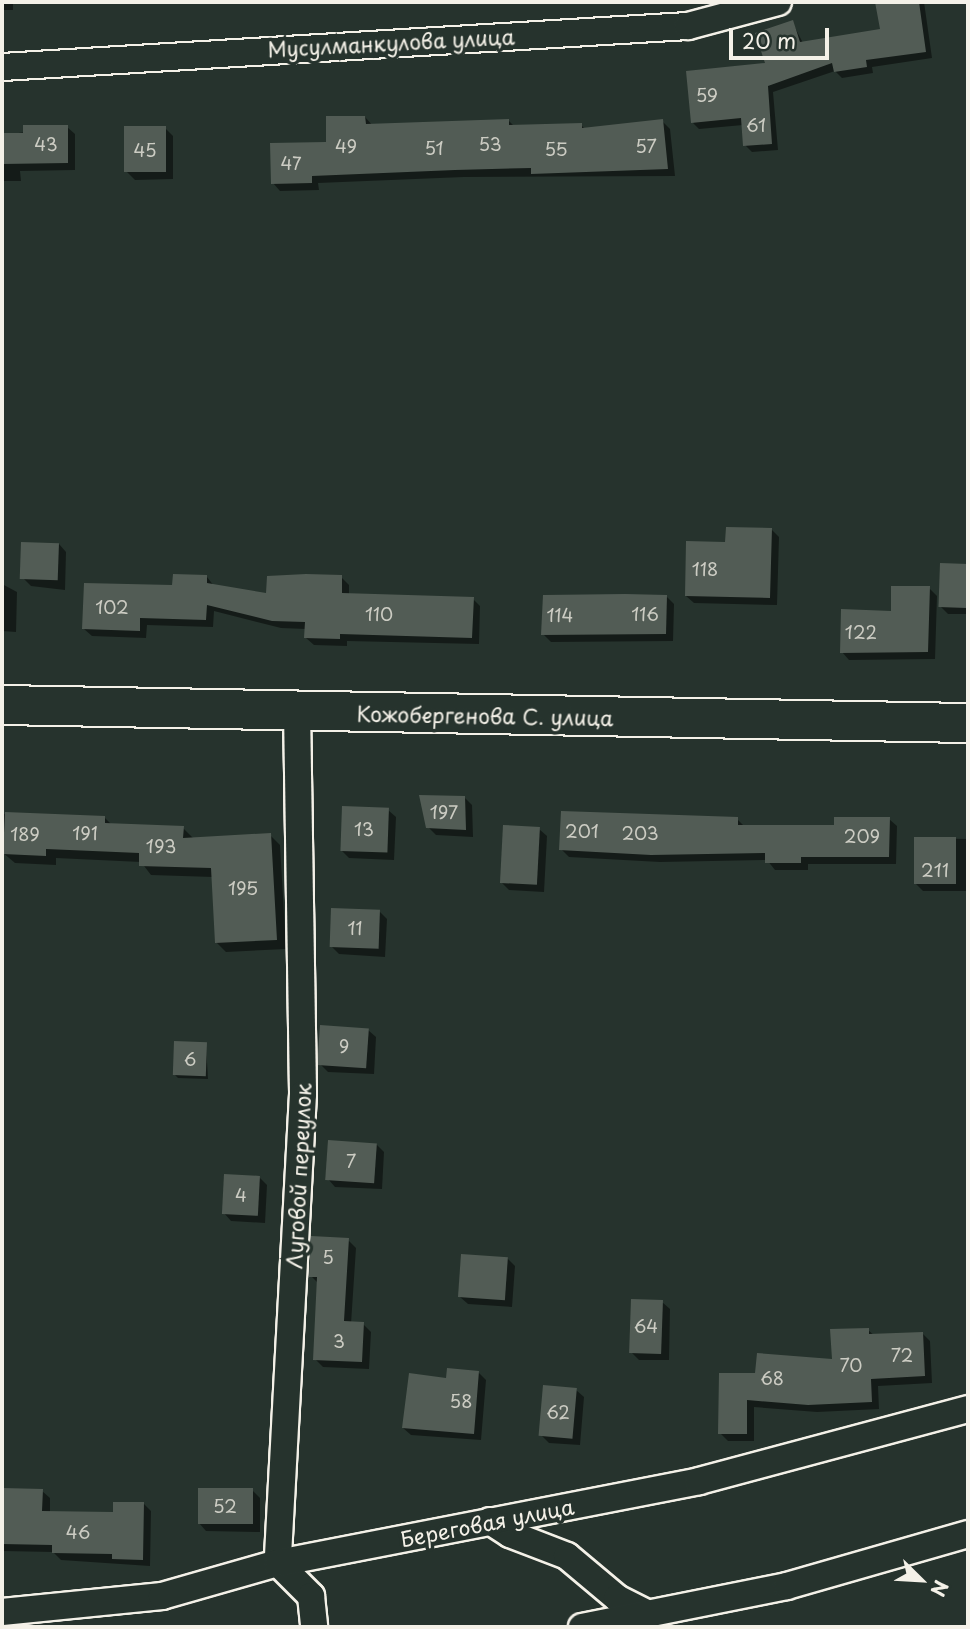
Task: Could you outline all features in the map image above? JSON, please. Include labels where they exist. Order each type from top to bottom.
[{"type":"main road","name":"Кожобергенова С. улица","points":[[2,705],[968,723]]},
{"type":"street","name":"Мусулманкулова улица","points":[[2,67],[688,26],[778,2]]},
{"type":"street","name":"Луговой переулок","points":[[278,1563],[303,1094],[296,710]]},
{"type":"street","name":"Береговая улица","points":[[2,1612],[162,1596],[278,1563],[699,1481],[968,1409]]},
{"type":"street","points":[[490,1521],[510,1534],[567,1556],[617,1598],[648,1614]]},
{"type":"street","points":[[582,1627],[786,1586],[968,1534]]},
{"type":"street","points":[[278,1563],[310,1596],[314,1627]]},
{"type":"building","points":[[875,2],[919,2],[926,52],[866,60],[867,67],[834,72],[832,63],[768,86],[772,144],[743,146],[741,118],[691,123],[686,71],[765,63],[755,33],[793,20],[800,42],[880,29]]},
{"type":"building","points":[[326,116],[365,116],[366,124],[509,119],[509,125],[582,123],[582,128],[663,119],[668,169],[531,174],[531,168],[455,170],[312,176],[312,183],[271,184],[270,143],[326,142]]},
{"type":"building","points":[[23,125],[68,125],[68,163],[2,164],[2,133],[23,133]]},
{"type":"building","points":[[124,126],[166,126],[166,172],[124,172]]},
{"type":"building","points":[[726,527],[772,528],[770,598],[685,596],[686,541],[725,542]]},
{"type":"building","points":[[21,542],[59,543],[58,580],[20,579]]},
{"type":"building","points":[[940,563],[968,564],[966,608],[938,607]]},
{"type":"building","points":[[173,574],[207,575],[207,583],[266,593],[267,576],[342,575],[342,593],[474,597],[472,638],[340,634],[340,639],[304,638],[305,622],[272,621],[207,605],[206,620],[140,618],[140,631],[82,629],[84,583],[172,585]]},
{"type":"building","points":[[891,586],[930,586],[928,652],[840,653],[841,609],[891,611]]},
{"type":"building","points":[[543,595],[667,595],[666,634],[541,635]]},
{"type":"building","points":[[419,795],[465,796],[466,830],[426,828]]},
{"type":"building","points":[[342,806],[389,808],[387,853],[340,851]]},
{"type":"building","points":[[561,811],[738,817],[738,825],[834,825],[834,817],[890,817],[889,857],[801,857],[801,863],[765,863],[765,853],[651,855],[559,850]]},
{"type":"building","points":[[5,812],[105,816],[105,823],[184,826],[183,838],[271,833],[277,940],[215,943],[211,868],[139,866],[139,853],[46,849],[46,856],[3,854]]},
{"type":"building","points":[[503,825],[540,827],[537,885],[500,883]]},
{"type":"building","points":[[914,837],[956,837],[956,884],[914,884]]},
{"type":"building","points":[[331,908],[380,910],[379,949],[330,947]]},
{"type":"building","points":[[320,1025],[369,1028],[366,1068],[317,1065]]},
{"type":"building","points":[[174,1041],[207,1042],[206,1076],[173,1075]]},
{"type":"building","points":[[328,1140],[377,1143],[374,1183],[325,1180]]},
{"type":"building","points":[[224,1174],[260,1176],[258,1216],[222,1214]]},
{"type":"building","points":[[311,1236],[349,1238],[344,1321],[364,1322],[362,1362],[313,1360],[317,1277],[309,1277]]},
{"type":"building","points":[[461,1254],[508,1257],[505,1300],[458,1297]]},
{"type":"building","points":[[631,1299],[663,1300],[661,1354],[629,1353]]},
{"type":"building","points":[[869,1328],[869,1334],[923,1332],[925,1376],[871,1379],[872,1402],[808,1405],[747,1400],[747,1434],[718,1434],[719,1373],[755,1373],[757,1353],[832,1359],[830,1329]]},
{"type":"building","points":[[447,1368],[479,1371],[474,1434],[402,1428],[409,1373],[446,1378]]},
{"type":"building","points":[[543,1385],[577,1388],[572,1439],[539,1436]]},
{"type":"building","points":[[2,1488],[43,1489],[42,1511],[113,1512],[113,1502],[144,1502],[143,1560],[112,1559],[112,1554],[52,1553],[52,1545],[2,1544]]},
{"type":"building","points":[[198,1488],[253,1488],[253,1524],[198,1524]]}]
